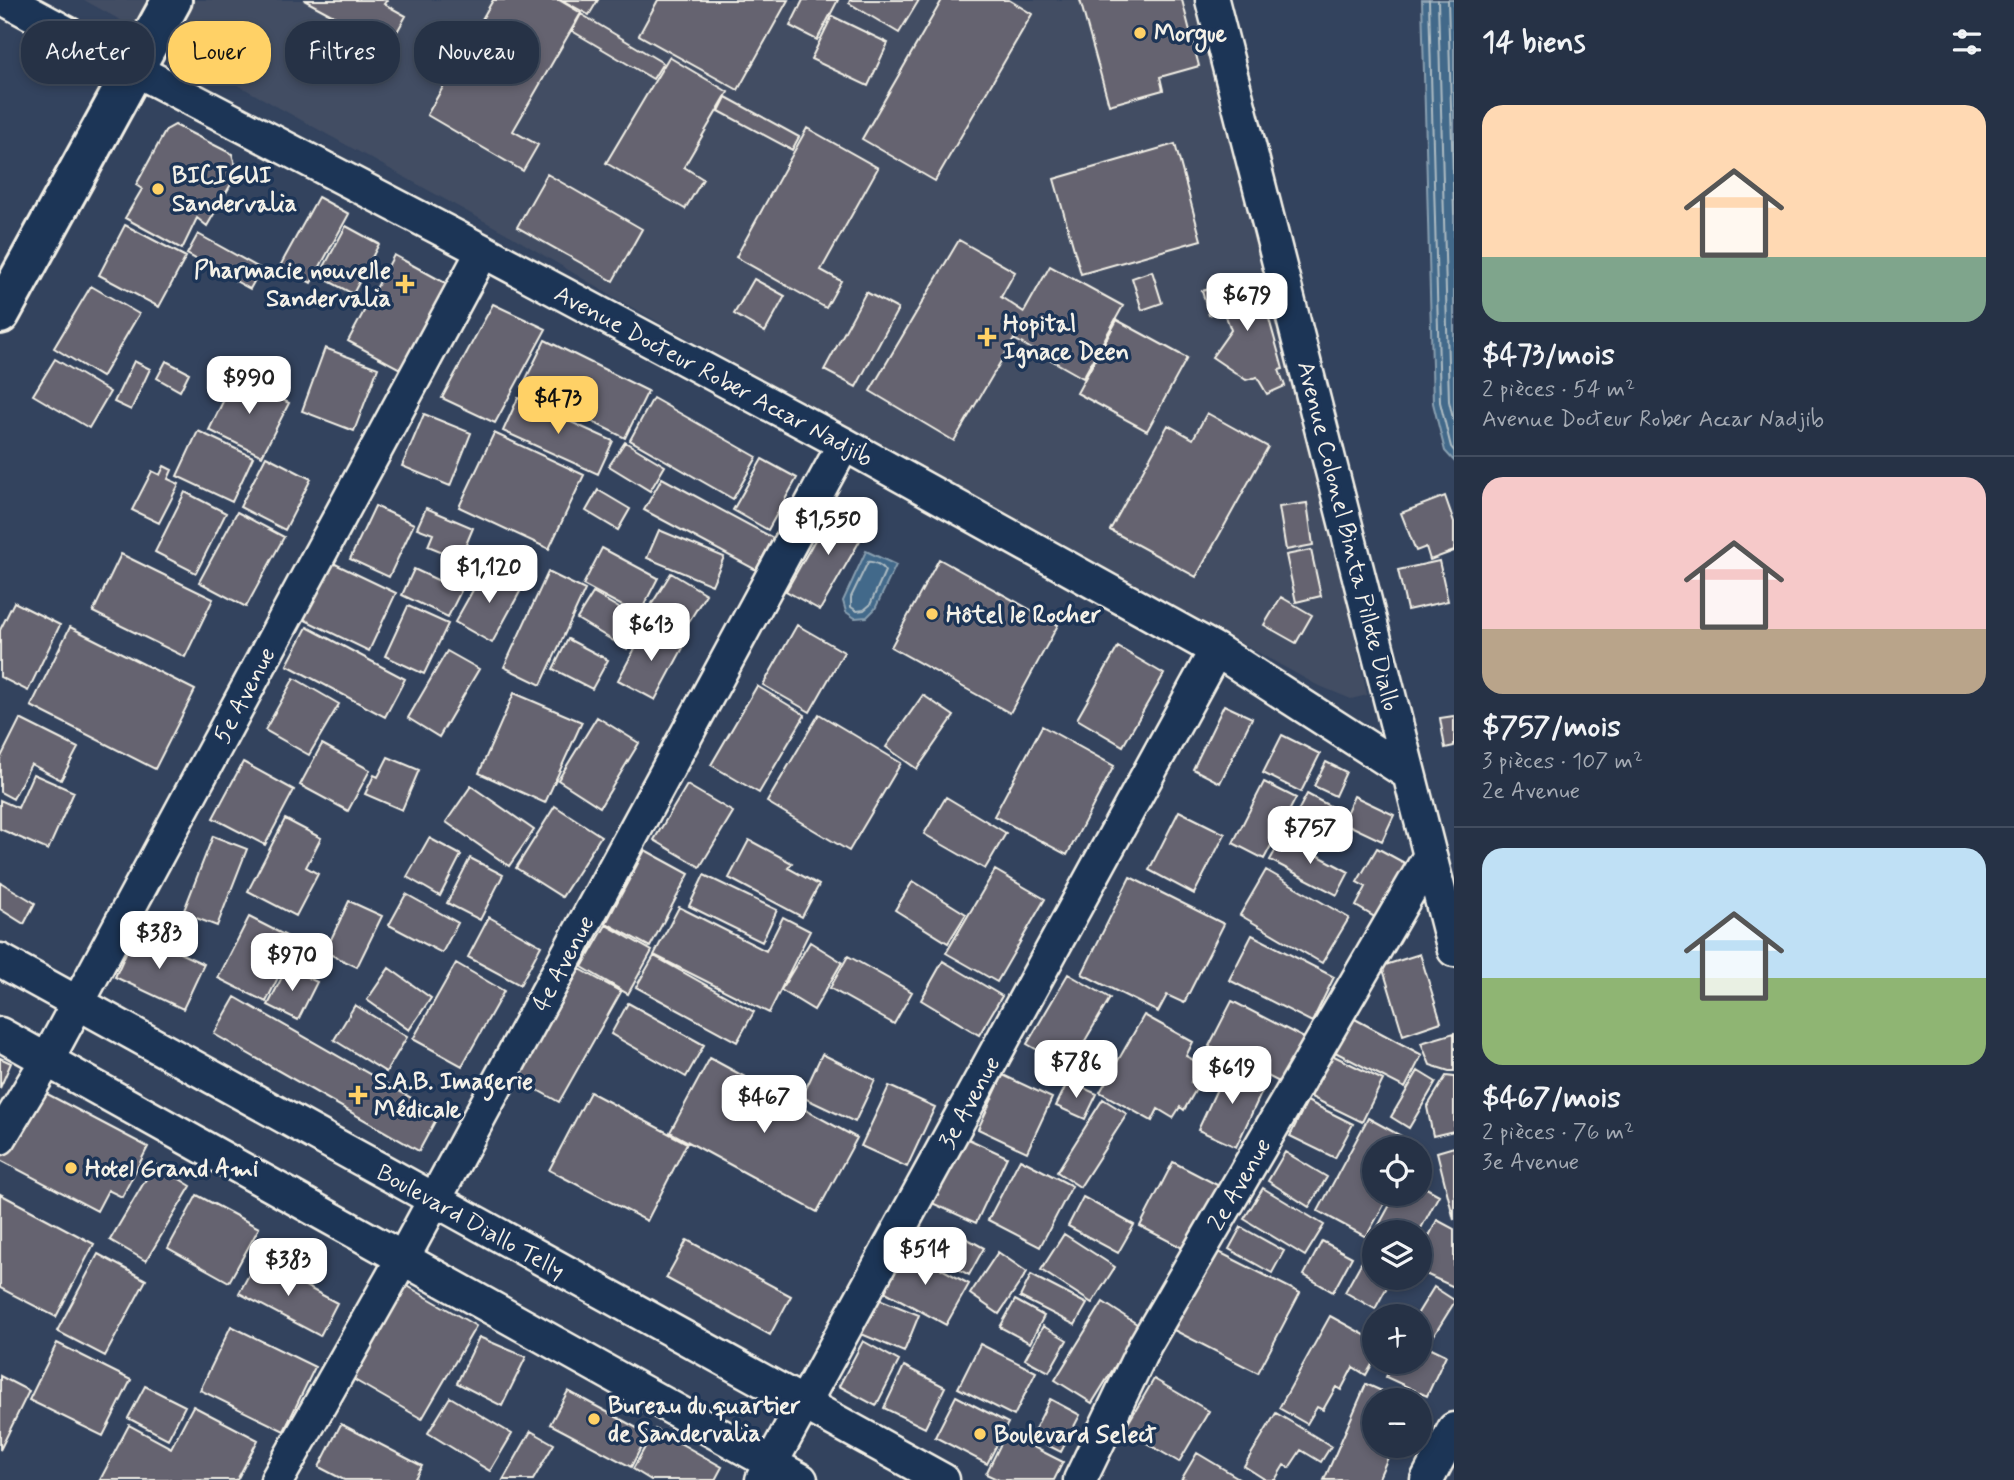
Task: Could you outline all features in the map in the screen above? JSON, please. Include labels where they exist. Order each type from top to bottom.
[{"type":"main road","points":[[154,34],[173,0]]},
{"type":"main road","points":[[0,314],[126,84]]},
{"type":"street","name":"Avenue Docteur Rober Accar Nadjib","points":[[6,0],[45,21]]},
{"type":"street","name":"Avenue Colonel Binta Pillote Diallo","points":[[1212,0],[1454,950]]},
{"type":"street","name":"Avenue Docteur Rober Accar Nadjib","points":[[154,79],[844,444],[1216,650],[1409,774]]},
{"type":"street","name":"5e Avenue","points":[[0,1138],[47,1060],[483,251]]},
{"type":"street","name":"4e Avenue","points":[[277,1480],[435,1201],[844,444]]},
{"type":"street","name":"3e Avenue","points":[[767,1472],[1216,650]]},
{"type":"street","name":"2e Avenue","points":[[1080,1480],[1145,1345],[1429,857]]},
{"type":"street","name":"Boulevard Diallo Telly","points":[[0,960],[943,1480]]},
{"type":"street","points":[[0,1034],[403,1258],[767,1472],[802,1480]]},
{"type":"street","points":[[1427,1480],[1454,1429]]},
{"type":"shaded area","name":"Hopital Ignace Deen","points":[[84,0],[1192,0],[1299,372],[1367,695],[1351,699],[1315,684],[622,302],[513,237],[236,84],[271,84],[271,21],[168,21],[168,46],[154,39],[154,21],[122,21]]},
{"type":"water","points":[[1422,0],[1454,0],[1454,461],[1445,451],[1433,403]]},
{"type":"water","points":[[866,551],[896,565],[875,609],[867,617],[855,618],[846,612],[843,601]]},
{"type":"building","points":[[304,0],[387,0],[384,4],[406,16],[400,27],[400,21],[343,21]]},
{"type":"building","points":[[493,0],[559,0],[581,13],[513,131],[538,145],[523,171],[427,115],[445,84],[539,84],[539,21],[481,21]]},
{"type":"building","points":[[562,0],[598,0],[589,15]]},
{"type":"building","points":[[658,0],[788,0],[738,90],[639,35]]},
{"type":"building","points":[[803,0],[838,0],[817,40],[790,26]]},
{"type":"building","points":[[850,0],[919,0],[899,33],[849,3]]},
{"type":"building","points":[[942,0],[1009,0],[1032,14],[935,181],[862,139]]},
{"type":"building","name":"Morgue","points":[[1080,0],[1182,0],[1199,66],[1160,77],[1163,90],[1109,105]]},
{"type":"building","points":[[581,14],[663,63],[653,79],[572,31]]},
{"type":"building","points":[[832,16],[888,43],[868,86],[811,59]]},
{"type":"building","points":[[669,57],[728,92],[684,167],[703,179],[685,209],[606,163]]},
{"type":"building","points":[[726,97],[799,137],[792,150],[719,111]]},
{"type":"building","points":[[175,125],[232,154],[235,164],[242,165],[207,226],[197,218],[182,249],[125,218],[142,189],[136,185],[166,130]]},
{"type":"building","points":[[807,128],[878,168],[821,270],[841,281],[826,308],[736,257]]},
{"type":"building","points":[[1175,144],[1201,240],[1081,274],[1054,179]]},
{"type":"building","points":[[547,174],[642,229],[613,281],[517,227]]},
{"type":"building","points":[[318,197],[349,214],[311,283],[280,266]]},
{"type":"building","points":[[125,225],[186,257],[159,307],[99,275]]},
{"type":"building","points":[[346,226],[379,244],[353,294],[319,276]]},
{"type":"building","points":[[198,234],[261,269],[250,289],[187,254]]},
{"type":"building","points":[[959,240],[1015,272],[1001,297],[1024,312],[1050,266],[1123,306],[1083,378],[1014,339],[954,441],[870,391]]},
{"type":"building","points":[[394,255],[447,284],[402,370],[348,341]]},
{"type":"building","points":[[1152,271],[1162,303],[1142,310],[1132,278]]},
{"type":"building","points":[[1257,276],[1283,369],[1279,370],[1285,386],[1267,394],[1257,377],[1246,380],[1212,357],[1231,330],[1224,311],[1209,315],[1202,291]]},
{"type":"building","points":[[754,279],[785,296],[765,332],[734,314]]},
{"type":"building","points":[[91,286],[139,314],[102,377],[54,348]]},
{"type":"building","points":[[866,292],[898,309],[856,387],[824,370]]},
{"type":"building","points":[[493,304],[546,329],[495,423],[442,398]]},
{"type":"building","points":[[1117,320],[1187,358],[1147,431],[1077,393]]},
{"type":"building","points":[[545,340],[648,391],[625,438],[522,387]]},
{"type":"building","points":[[325,348],[378,368],[354,431],[302,411]]},
{"type":"building","points":[[55,359],[110,392],[89,428],[33,395]]},
{"type":"building","points":[[134,361],[150,369],[131,410],[114,402]]},
{"type":"building","points":[[166,361],[189,373],[180,391],[157,378]]},
{"type":"building","points":[[235,377],[289,403],[262,456],[209,430]]},
{"type":"building","points":[[518,398],[613,441],[598,474],[503,431]]},
{"type":"building","points":[[653,398],[757,457],[733,499],[630,440]]},
{"type":"building","points":[[1207,413],[1268,447],[1196,577],[1110,530],[1168,425],[1193,439]]},
{"type":"building","points":[[424,414],[471,433],[450,486],[402,466]]},
{"type":"building","points":[[198,431],[253,457],[232,502],[177,476]]},
{"type":"building","points":[[494,433],[584,475],[549,549],[459,507]]},
{"type":"building","points":[[625,442],[665,466],[650,491],[609,466]]},
{"type":"building","points":[[266,456],[311,479],[285,530],[240,507]]},
{"type":"building","points":[[762,459],[797,478],[768,530],[733,510]]},
{"type":"building","points":[[164,466],[172,470],[168,479],[179,484],[159,523],[132,510],[152,471],[160,475]]},
{"type":"building","points":[[662,478],[773,538],[756,570],[644,510]]},
{"type":"building","points":[[598,490],[630,509],[618,530],[586,511]]},
{"type":"building","points":[[185,492],[226,513],[196,573],[155,552]]},
{"type":"building","points":[[1445,496],[1454,522],[1454,551],[1430,560],[1426,547],[1416,551],[1401,513]]},
{"type":"building","points":[[836,503],[870,523],[820,610],[786,591]]},
{"type":"building","points":[[1307,503],[1313,545],[1286,550],[1279,507]]},
{"type":"building","points":[[375,506],[414,524],[389,577],[350,559]]},
{"type":"building","points":[[426,508],[473,528],[460,559],[428,546],[433,534],[417,528]]},
{"type":"building","points":[[237,512],[284,537],[246,607],[199,582]]},
{"type":"building","points":[[659,530],[724,557],[712,585],[647,558]]},
{"type":"building","points":[[602,548],[658,578],[639,615],[583,585]]},
{"type":"building","points":[[1311,550],[1321,596],[1296,602],[1286,555]]},
{"type":"building","points":[[121,554],[213,599],[185,657],[93,612]]},
{"type":"building","points":[[939,559],[1058,625],[1010,713],[891,647]]},
{"type":"building","points":[[1439,561],[1448,601],[1407,610],[1398,570]]},
{"type":"building","points":[[331,562],[396,593],[369,651],[303,619]]},
{"type":"building","points":[[486,567],[522,588],[492,643],[455,622]]},
{"type":"building","points":[[414,569],[461,591],[448,617],[402,595]]},
{"type":"building","points":[[548,572],[585,590],[541,685],[504,667]]},
{"type":"building","points":[[671,573],[706,594],[683,631],[648,610]]},
{"type":"building","points":[[593,593],[643,622],[627,649],[577,619]]},
{"type":"building","points":[[1281,597],[1312,615],[1296,643],[1264,625]]},
{"type":"building","points":[[14,602],[60,625],[28,691],[0,677],[0,630]]},
{"type":"building","points":[[408,606],[448,624],[424,674],[385,656]]},
{"type":"building","points":[[797,625],[844,652],[810,712],[763,685]]},
{"type":"building","points":[[647,626],[684,646],[655,700],[618,680]]},
{"type":"building","points":[[70,627],[195,690],[155,769],[31,706]]},
{"type":"building","points":[[307,627],[405,679],[385,717],[287,665]]},
{"type":"building","points":[[568,639],[608,660],[592,689],[553,669]]},
{"type":"building","points":[[1118,647],[1164,674],[1123,746],[1077,719]]},
{"type":"building","points":[[447,651],[479,669],[439,737],[408,718]]},
{"type":"building","points":[[294,678],[339,704],[309,755],[265,730]]},
{"type":"building","points":[[757,686],[805,715],[759,793],[711,765]]},
{"type":"building","points":[[514,693],[582,722],[545,803],[479,773]]},
{"type":"building","points":[[923,695],[954,716],[917,769],[886,747]]},
{"type":"building","points":[[1224,705],[1252,718],[1220,783],[1193,769]]},
{"type":"building","points":[[819,714],[901,763],[849,851],[767,802]]},
{"type":"building","points":[[1454,716],[1454,746],[1445,748],[1440,718]]},
{"type":"building","points":[[597,717],[639,743],[600,807],[558,780]]},
{"type":"building","points":[[20,719],[78,748],[61,780],[31,764],[13,799],[0,792],[0,759]]},
{"type":"building","points":[[1042,726],[1114,766],[1067,855],[994,816]]},
{"type":"building","points":[[1282,735],[1320,754],[1301,792],[1263,773]]},
{"type":"building","points":[[322,744],[370,770],[348,811],[300,785]]},
{"type":"building","points":[[388,757],[419,770],[402,810],[365,794],[374,775],[378,777]]},
{"type":"building","points":[[243,762],[294,790],[265,845],[213,818]]},
{"type":"building","points":[[1326,762],[1346,772],[1335,796],[1314,786]]},
{"type":"building","points":[[33,774],[74,792],[48,850],[0,829],[0,800],[18,808]]},
{"type":"building","points":[[1264,782],[1296,798],[1264,859],[1233,843]]},
{"type":"building","points":[[687,785],[733,812],[700,867],[654,840]]},
{"type":"building","points":[[471,786],[534,830],[509,866],[446,822]]},
{"type":"building","points":[[1307,794],[1339,811],[1321,844],[1290,826]]},
{"type":"building","points":[[1354,796],[1394,815],[1382,841],[1342,822]]},
{"type":"building","points":[[946,797],[1006,833],[985,869],[924,834]]},
{"type":"building","points":[[555,806],[601,836],[562,897],[516,868]]},
{"type":"building","points":[[1179,811],[1225,834],[1194,894],[1149,870]]},
{"type":"building","points":[[285,819],[321,838],[306,867],[318,874],[296,916],[248,891]]},
{"type":"building","points":[[213,836],[247,849],[217,926],[183,913]]},
{"type":"building","points":[[1283,837],[1349,872],[1337,895],[1270,860]]},
{"type":"building","points":[[429,838],[461,855],[440,896],[407,877]]},
{"type":"building","points":[[749,840],[792,863],[788,868],[819,885],[802,917],[729,878]]},
{"type":"building","points":[[1377,848],[1410,866],[1380,920],[1356,906],[1366,887],[1357,882]]},
{"type":"building","points":[[645,850],[689,874],[650,947],[606,923]]},
{"type":"building","points":[[470,858],[503,875],[480,920],[447,903]]},
{"type":"building","points":[[995,870],[1045,899],[997,982],[946,953]]},
{"type":"building","points":[[1266,870],[1349,918],[1322,963],[1240,915]]},
{"type":"building","points":[[704,875],[777,910],[762,942],[689,906]]},
{"type":"building","points":[[1130,877],[1224,924],[1184,1003],[1167,995],[1158,1012],[1082,974]]},
{"type":"building","points":[[913,881],[966,914],[948,943],[895,910]]},
{"type":"building","points":[[0,882],[35,903],[24,924],[0,909]]},
{"type":"building","points":[[406,894],[458,923],[442,953],[389,925]]},
{"type":"building","points":[[349,901],[382,916],[357,967],[325,952]]},
{"type":"building","points":[[679,907],[766,951],[783,917],[810,931],[769,1013],[654,955]]},
{"type":"building","points":[[249,917],[296,941],[266,1002],[218,978]]},
{"type":"building","points":[[489,917],[541,946],[520,985],[468,957]]},
{"type":"building","points":[[606,925],[652,951],[628,994],[582,967]]},
{"type":"building","points":[[135,933],[204,964],[183,1009],[115,977]]},
{"type":"building","points":[[1252,935],[1334,977],[1312,1022],[1229,980]]},
{"type":"building","points":[[810,942],[842,962],[814,1010],[781,990]]},
{"type":"building","points":[[1420,954],[1441,1022],[1403,1035],[1382,966]]},
{"type":"building","points":[[654,956],[754,1012],[737,1042],[636,987]]},
{"type":"building","points":[[848,956],[912,992],[894,1024],[830,988]]},
{"type":"building","points":[[943,961],[1002,996],[979,1035],[921,1000]]},
{"type":"building","points":[[456,963],[504,991],[462,1066],[413,1039]]},
{"type":"building","points":[[287,967],[317,982],[298,1020],[268,1005]]},
{"type":"building","points":[[389,968],[431,998],[409,1030],[367,1000]]},
{"type":"building","points":[[580,969],[621,992],[559,1102],[518,1079]]},
{"type":"building","points":[[1068,974],[1110,998],[1069,1068],[1027,1044]]},
{"type":"building","points":[[235,997],[439,1114],[419,1151],[214,1034]]},
{"type":"building","points":[[1232,1001],[1304,1038],[1281,1083],[1209,1046]]},
{"type":"building","points":[[628,1003],[704,1045],[686,1077],[611,1034]]},
{"type":"building","points":[[355,1005],[407,1037],[386,1072],[334,1040]]},
{"type":"building","points":[[1144,1015],[1193,1042],[1186,1056],[1201,1064],[1191,1082],[1198,1086],[1184,1110],[1180,1107],[1173,1118],[1158,1109],[1152,1121],[1100,1092]]},
{"type":"building","points":[[1353,1018],[1422,1055],[1405,1088],[1335,1052]]},
{"type":"building","points":[[1454,1033],[1454,1071],[1430,1065],[1421,1043]]},
{"type":"building","points":[[822,1054],[875,1080],[855,1122],[802,1097]]},
{"type":"building","points":[[1332,1055],[1383,1080],[1362,1122],[1311,1097]]},
{"type":"building","points":[[0,1058],[11,1063],[0,1088]]},
{"type":"building","points":[[710,1058],[857,1138],[817,1212],[670,1132]]},
{"type":"building","points":[[1228,1065],[1266,1083],[1236,1147],[1198,1130]]},
{"type":"building","points":[[1418,1071],[1436,1082],[1409,1128],[1391,1117]]},
{"type":"building","points":[[1003,1075],[1052,1098],[1027,1152],[978,1129]]},
{"type":"building","points":[[1446,1076],[1454,1077],[1454,1131],[1433,1136],[1427,1107]]},
{"type":"building","points":[[1068,1081],[1097,1094],[1085,1119],[1056,1106]]},
{"type":"building","points":[[889,1086],[935,1107],[907,1167],[861,1146]]},
{"type":"building","points":[[36,1088],[148,1147],[122,1197],[108,1190],[97,1211],[0,1160],[0,1155]]},
{"type":"building","points":[[590,1092],[687,1143],[647,1221],[549,1170]]},
{"type":"building","points":[[1103,1099],[1127,1114],[1080,1187],[1057,1172]]},
{"type":"building","points":[[1307,1101],[1353,1124],[1335,1158],[1290,1136]]},
{"type":"building","points":[[1368,1118],[1401,1136],[1362,1136],[1362,1206],[1383,1206],[1375,1220],[1362,1220],[1362,1235],[1318,1211]]},
{"type":"building","points":[[962,1136],[1007,1157],[976,1223],[932,1203]]},
{"type":"building","points":[[1454,1147],[1454,1220],[1437,1152]]},
{"type":"building","points":[[1285,1152],[1327,1177],[1309,1207],[1268,1181]]},
{"type":"building","points":[[1020,1159],[1072,1186],[1040,1247],[988,1220]]},
{"type":"building","points":[[1173,1162],[1221,1187],[1188,1251],[1140,1226]]},
{"type":"building","points":[[155,1164],[191,1186],[146,1261],[110,1240]]},
{"type":"building","points":[[1263,1188],[1324,1225],[1305,1256],[1244,1219]]},
{"type":"building","points":[[1432,1191],[1439,1195],[1425,1220],[1382,1220],[1389,1206],[1432,1206]]},
{"type":"building","points":[[0,1194],[94,1244],[56,1317],[0,1288]]},
{"type":"building","points":[[197,1195],[259,1228],[229,1282],[168,1248]]},
{"type":"building","points":[[1083,1197],[1134,1225],[1118,1253],[1068,1226]]},
{"type":"building","points":[[1437,1220],[1454,1229],[1454,1287],[1432,1277],[1432,1230]]},
{"type":"building","points":[[1241,1227],[1284,1251],[1272,1273],[1229,1249]]},
{"type":"building","points":[[953,1231],[984,1248],[969,1275],[938,1258]]},
{"type":"building","points":[[1064,1234],[1115,1267],[1092,1303],[1041,1270]]},
{"type":"building","points":[[687,1240],[791,1296],[770,1335],[666,1278]]},
{"type":"building","points":[[1322,1241],[1352,1257],[1333,1292],[1304,1275]]},
{"type":"building","points":[[1207,1246],[1300,1293],[1258,1373],[1166,1326]]},
{"type":"building","points":[[905,1249],[969,1284],[946,1325],[882,1290]]},
{"type":"building","points":[[998,1252],[1027,1272],[999,1314],[970,1294]]},
{"type":"building","points":[[98,1254],[146,1280],[105,1356],[57,1331]]},
{"type":"building","points":[[257,1260],[337,1303],[320,1336],[239,1293]]},
{"type":"building","points":[[1362,1261],[1362,1290],[1385,1290],[1378,1304],[1366,1304],[1345,1292]]},
{"type":"building","points":[[1031,1275],[1087,1304],[1075,1325],[1020,1297]]},
{"type":"building","points":[[404,1284],[476,1326],[422,1419],[351,1378]]},
{"type":"building","points":[[1434,1287],[1454,1300],[1432,1338],[1432,1304],[1423,1304]]},
{"type":"building","points":[[874,1297],[919,1315],[904,1352],[859,1333]]},
{"type":"building","points":[[1015,1300],[1044,1316],[1030,1343],[1000,1327]]},
{"type":"building","points":[[1103,1302],[1140,1326],[1092,1403],[1055,1380]]},
{"type":"building","points":[[1330,1316],[1362,1333],[1362,1373],[1353,1367],[1341,1390],[1336,1387],[1323,1410],[1317,1407],[1307,1424],[1279,1408]]},
{"type":"building","points":[[231,1326],[315,1367],[284,1431],[200,1390]]},
{"type":"building","points":[[1043,1326],[1067,1340],[1049,1372],[1025,1359]]},
{"type":"building","points":[[479,1337],[526,1357],[502,1406],[457,1383]]},
{"type":"building","points":[[863,1341],[899,1361],[876,1406],[839,1386]]},
{"type":"building","points":[[57,1343],[131,1380],[103,1436],[29,1400]]},
{"type":"building","points":[[980,1344],[1036,1372],[1014,1416],[958,1388]]},
{"type":"building","points":[[1432,1348],[1446,1355],[1431,1388],[1410,1388],[1386,1377],[1387,1374],[1432,1374]]},
{"type":"building","points":[[904,1366],[945,1387],[925,1428],[884,1408]]},
{"type":"building","points":[[0,1376],[29,1391],[0,1450]]},
{"type":"building","points":[[1154,1379],[1209,1411],[1179,1462],[1124,1430]]},
{"type":"building","points":[[145,1386],[185,1406],[168,1439],[128,1418]]},
{"type":"building","points":[[568,1391],[648,1434],[631,1467],[550,1424]]},
{"type":"building","points":[[1362,1393],[1362,1458],[1388,1458],[1378,1480],[1324,1480]]},
{"type":"building","points":[[956,1396],[1008,1423],[987,1464],[935,1437]]},
{"type":"building","points":[[450,1397],[512,1434],[490,1471],[428,1433]]},
{"type":"building","points":[[1050,1399],[1080,1415],[1061,1452],[1031,1437]]},
{"type":"building","points":[[193,1406],[258,1440],[237,1480],[100,1480],[129,1425],[171,1448]]},
{"type":"building","points":[[1276,1413],[1331,1446],[1321,1462],[1301,1450],[1289,1468],[1284,1465],[1275,1480],[1266,1480],[1244,1466]]},
{"type":"building","points":[[341,1424],[422,1466],[414,1480],[344,1480],[319,1467]]},
{"type":"building","points":[[655,1429],[722,1467],[715,1480],[651,1480],[633,1469]]},
{"type":"building","points":[[531,1431],[554,1444],[533,1480],[503,1480]]},
{"type":"building","points":[[1006,1433],[1063,1462],[1054,1480],[999,1480],[986,1474]]},
{"type":"building","points":[[1197,1453],[1242,1480],[1181,1480]]},
{"type":"place","name":"Morgue","points":[[1140,33]]},
{"type":"place","name":"BICIGUI Sandervalia","points":[[158,189]]},
{"type":"place","name":"Pharmacie nouvelle Sandervalia","points":[[405,284]]},
{"type":"place","name":"Hopital Ignace Deen","points":[[987,337]]},
{"type":"place","name":"Hôtel le Rocher","points":[[932,614]]},
{"type":"place","name":"S.A.B. Imagerie Médicale","points":[[358,1095]]},
{"type":"place","name":"Hotel Grand Ami","points":[[71,1168]]},
{"type":"place","name":"Bureau du quartier de Sandervalia","points":[[594,1419]]},
{"type":"place","name":"Boulevard Select","points":[[980,1434]]}]
